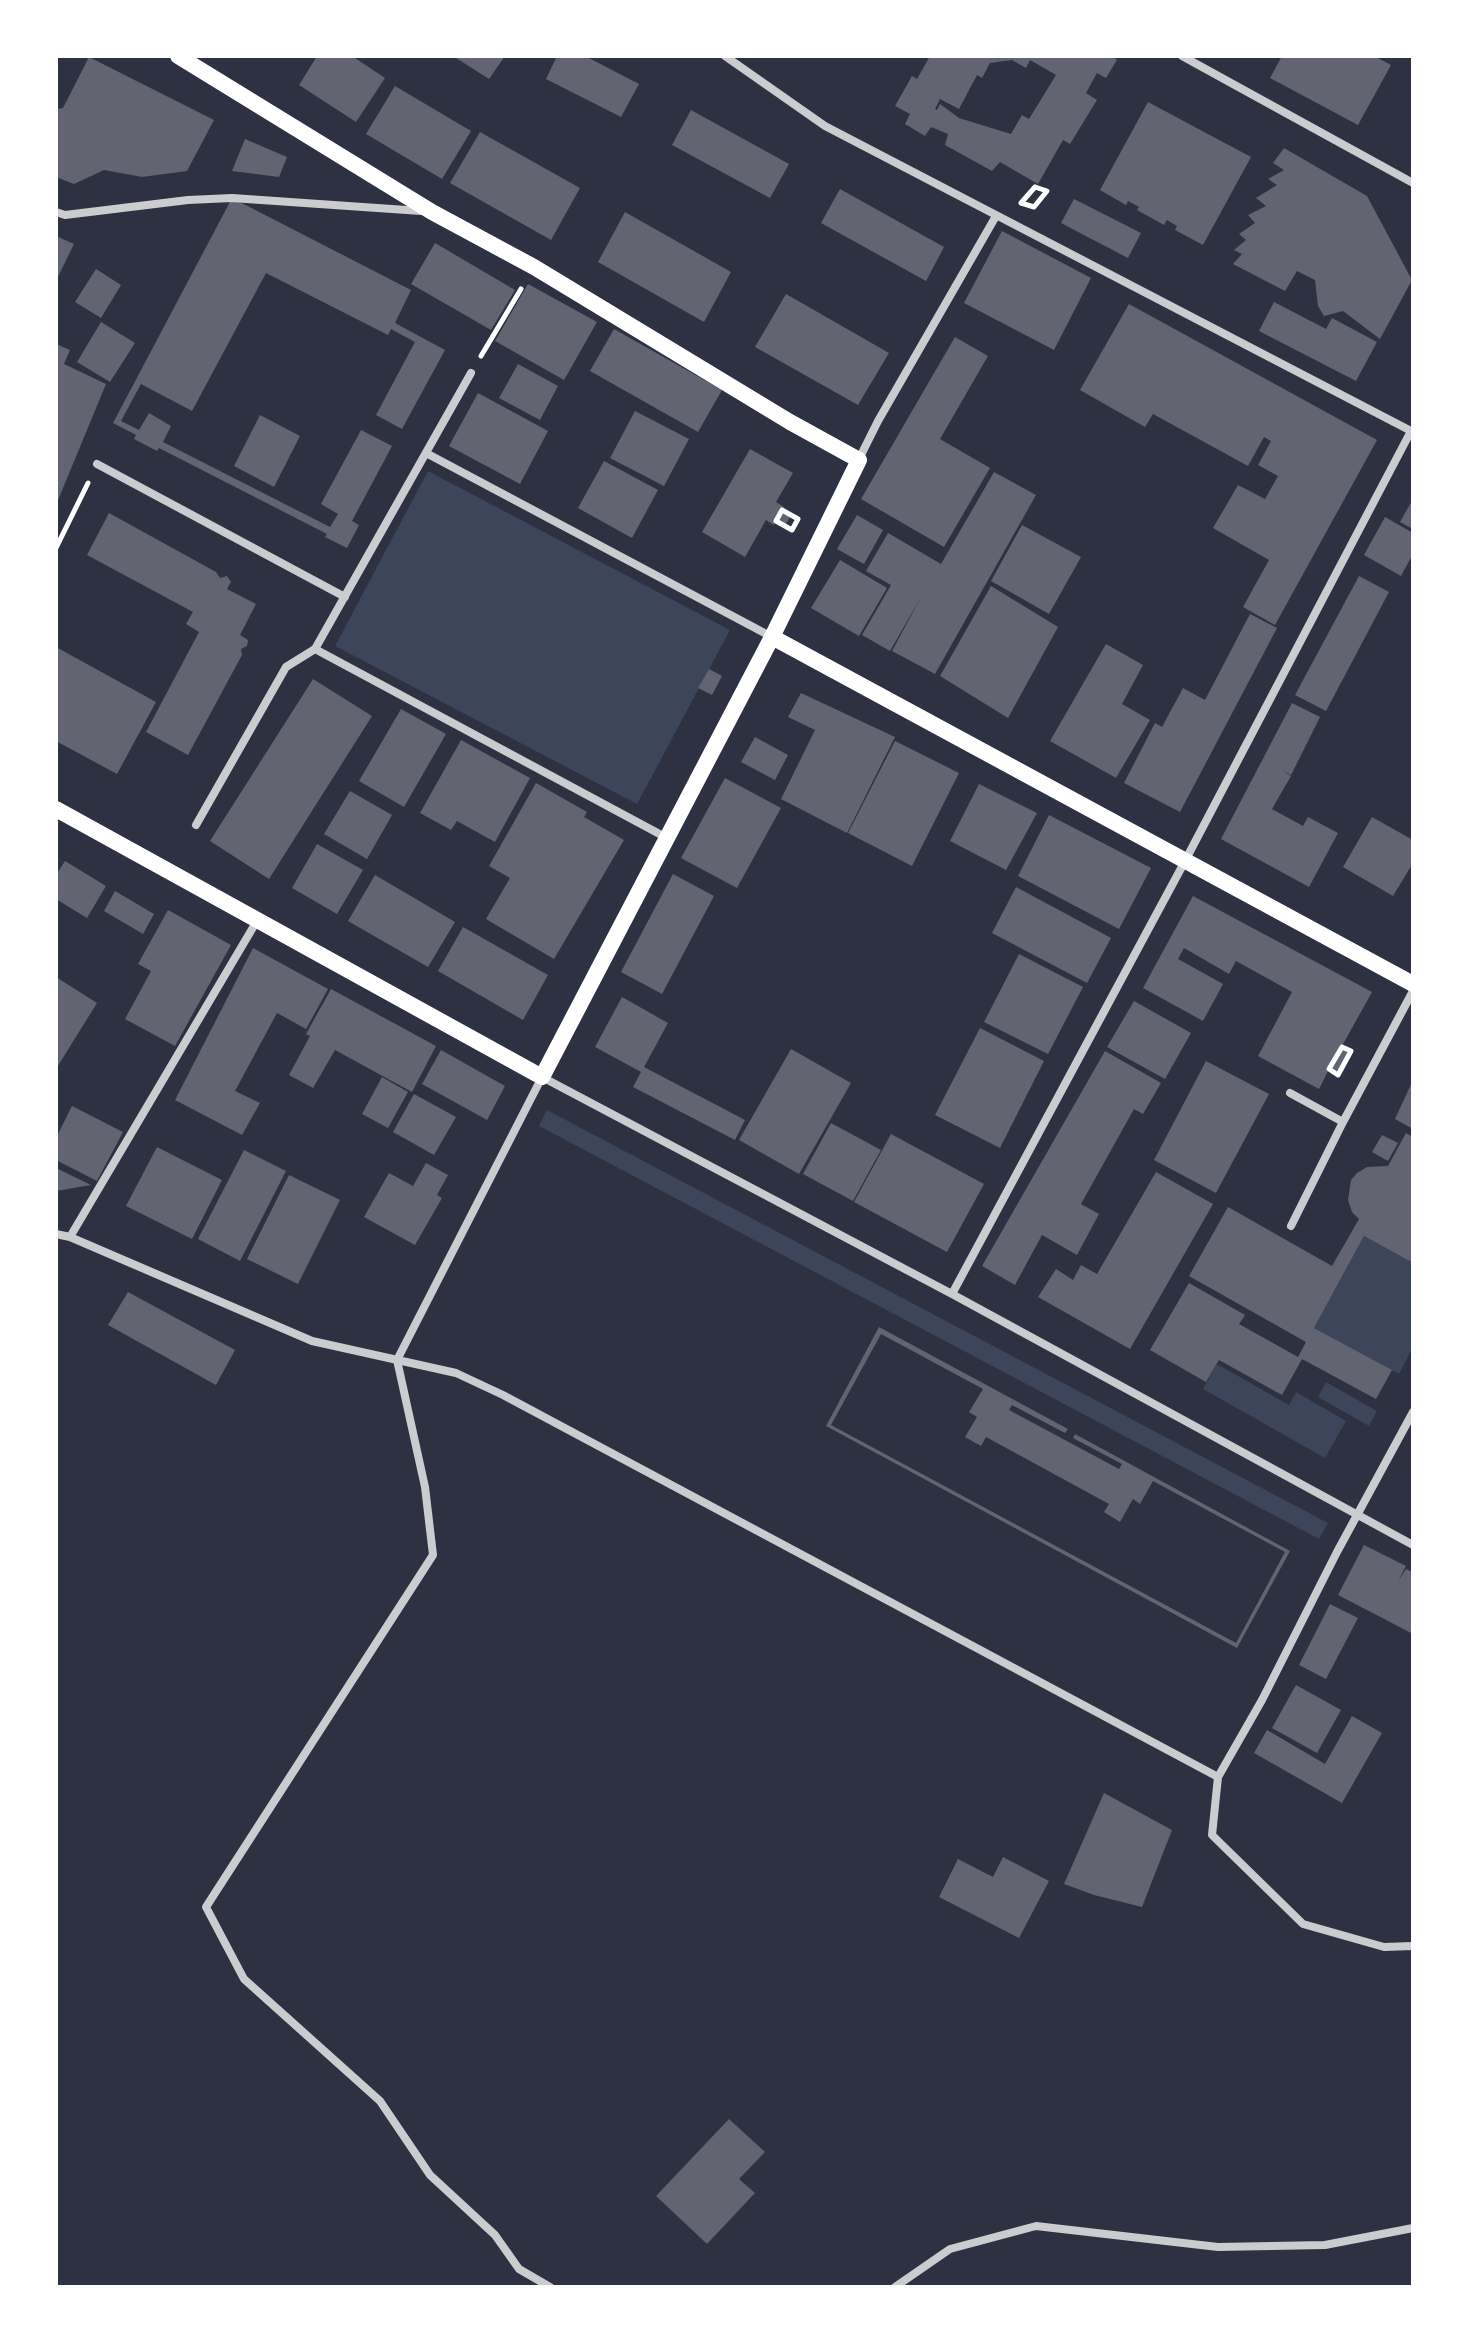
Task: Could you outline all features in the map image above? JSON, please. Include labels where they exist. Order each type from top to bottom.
[{"type":"main road","points":[[56,809],[542,1077],[772,637],[859,460],[790,422],[534,267],[432,212],[178,56]]},
{"type":"main road","points":[[772,637],[1413,984]]},
{"type":"street","points":[[725,56],[825,126],[1412,431],[952,1294]]},
{"type":"street","points":[[1182,56],[1413,183]]},
{"type":"street","points":[[56,212],[65,215],[188,200],[232,198],[432,212]]},
{"type":"street","points":[[859,460],[878,421],[996,216]]},
{"type":"street","points":[[196,825],[286,667],[315,649],[471,373]]},
{"type":"street","points":[[426,453],[772,637]]},
{"type":"street","points":[[97,464],[345,597]]},
{"type":"street","points":[[315,649],[667,838]]},
{"type":"street","points":[[70,1237],[258,919]]},
{"type":"street","points":[[1291,1226],[1413,991]]},
{"type":"street","points":[[550,2287],[519,2269],[495,2235],[430,2175],[380,2101],[244,1979],[206,1907],[433,1555],[425,1487],[397,1360],[542,1077],[952,1294],[1413,1545]]},
{"type":"street","points":[[1290,1093],[1343,1122]]},
{"type":"street","points":[[56,1234],[70,1237],[312,1341],[456,1373],[503,1395],[1218,1777]]},
{"type":"street","points":[[1413,1412],[1262,1700],[1218,1777],[1212,1835],[1303,1924],[1384,1947],[1413,1946]]},
{"type":"street","points":[[895,2287],[950,2249],[1036,2226],[1218,2247],[1325,2245],[1413,2228]]},
{"type":"path","points":[[1035,187],[1047,191],[1034,207],[1021,203],[1035,187]]},
{"type":"path","points":[[471,373],[508,312]]},
{"type":"path","points":[[56,548],[97,464]]},
{"type":"path","points":[[1342,1047],[1351,1051],[1338,1075],[1329,1069],[1342,1047]]},
{"type":"shaded area","points":[[428,471],[730,630],[637,804],[335,646]]},
{"type":"shaded area","points":[[547,1110],[1328,1523],[1319,1539],[539,1126]]},
{"type":"shaded area","points":[[1364,1236],[1413,1263],[1413,1347],[1399,1374],[1314,1328]]},
{"type":"shaded area","points":[[1217,1364],[1289,1405],[1296,1392],[1346,1421],[1325,1458],[1203,1389]]},
{"type":"shaded area","points":[[1326,1382],[1377,1411],[1369,1426],[1318,1397]]},
{"type":"building","points":[[317,56],[352,56],[385,78],[356,122],[299,85]]},
{"type":"building","points":[[453,56],[505,56],[489,79]]},
{"type":"building","points":[[557,56],[585,56],[639,84],[621,117],[546,79]]},
{"type":"building","points":[[930,56],[1111,56],[1117,60],[1106,78],[1097,73],[1086,93],[1097,100],[1070,144],[1063,140],[1038,184],[1000,162],[992,171],[945,145],[948,134],[931,127],[925,136],[905,124],[910,114],[895,106],[912,76],[917,79]],"holes":[[[1012,60],[1026,68],[1030,60],[1056,75],[1029,119],[1022,115],[1011,134],[959,118],[940,104],[935,109],[940,99],[959,109],[977,75],[982,78],[990,63]]]},
{"type":"building","points":[[1282,56],[1374,56],[1391,65],[1358,125],[1270,78]]},
{"type":"building","points":[[89,57],[214,120],[187,171],[142,177],[104,170],[74,184],[56,177],[56,109],[63,108]]},
{"type":"building","points":[[395,86],[471,131],[442,179],[366,134]]},
{"type":"building","points":[[1148,102],[1251,157],[1203,245],[1175,230],[1177,226],[1167,220],[1164,225],[1137,210],[1139,207],[1128,201],[1126,205],[1100,190]]},
{"type":"building","points":[[691,110],[789,164],[770,198],[672,145]]},
{"type":"building","points":[[480,132],[580,188],[551,240],[450,183]]},
{"type":"building","points":[[245,139],[287,157],[279,177],[232,171]]},
{"type":"building","points":[[1284,148],[1367,196],[1412,280],[1380,339],[1343,311],[1324,316],[1318,306],[1315,280],[1297,271],[1285,291],[1233,264],[1242,254],[1234,250],[1246,240],[1239,234],[1255,223],[1248,215],[1266,206],[1256,198],[1277,185],[1268,179],[1284,170],[1273,163]]},
{"type":"building","points":[[840,189],[944,247],[926,281],[821,223]]},
{"type":"building","points":[[232,198],[411,290],[395,323],[445,350],[402,429],[376,415],[415,342],[391,329],[388,335],[266,273],[192,411],[141,384],[121,421],[139,430],[149,413],[171,426],[163,442],[330,527],[338,514],[321,504],[361,430],[392,446],[352,521],[359,525],[347,548],[325,537],[327,534],[159,448],[157,451],[134,439],[136,435],[113,423]]},
{"type":"building","points":[[1074,199],[1141,233],[1128,258],[1061,223]]},
{"type":"building","points":[[625,212],[731,272],[704,322],[598,262]]},
{"type":"building","points":[[1002,231],[1091,278],[1054,350],[964,303]]},
{"type":"building","points":[[56,236],[74,244],[56,281]]},
{"type":"building","points":[[435,243],[515,290],[491,330],[411,284]]},
{"type":"building","points":[[96,269],[121,285],[101,318],[75,302]]},
{"type":"building","points":[[528,284],[597,322],[564,380],[495,341]]},
{"type":"building","points":[[786,294],[889,353],[858,405],[755,347]]},
{"type":"building","points":[[1274,302],[1326,329],[1332,318],[1377,342],[1356,381],[1259,331]]},
{"type":"building","points":[[1129,304],[1377,440],[1275,625],[1243,607],[1269,560],[1213,528],[1238,485],[1265,499],[1278,476],[1258,465],[1271,441],[1264,437],[1248,466],[1153,414],[1145,427],[1080,390]]},
{"type":"building","points":[[101,322],[135,343],[110,382],[77,362]]},
{"type":"building","points":[[614,329],[722,390],[698,432],[590,371]]},
{"type":"building","points":[[955,337],[988,356],[940,439],[990,468],[944,547],[861,499]]},
{"type":"building","points":[[56,344],[70,350],[64,364],[106,384],[56,505]]},
{"type":"building","points":[[518,364],[558,386],[540,420],[499,398]]},
{"type":"building","points":[[478,393],[548,431],[520,484],[449,446]]},
{"type":"building","points":[[635,411],[689,439],[664,486],[610,458]]},
{"type":"building","points":[[260,415],[300,436],[274,487],[234,466]]},
{"type":"building","points":[[750,449],[793,473],[776,502],[791,515],[785,526],[766,520],[745,557],[702,532]]},
{"type":"building","points":[[604,461],[658,490],[632,538],[578,508]]},
{"type":"building","points":[[994,472],[1036,495],[935,674],[892,651],[921,597],[890,651],[862,635],[891,585],[866,571],[888,533],[941,564]]},
{"type":"building","points":[[1413,499],[1413,529],[1400,522]]},
{"type":"building","points":[[109,513],[216,572],[220,578],[227,576],[231,582],[227,589],[256,604],[240,635],[248,640],[247,646],[241,649],[242,655],[188,755],[146,732],[199,632],[186,624],[193,612],[87,555]]},
{"type":"building","points":[[857,515],[883,530],[864,564],[837,549]]},
{"type":"building","points":[[1385,517],[1413,533],[1413,554],[1401,576],[1364,555]]},
{"type":"building","points":[[1022,525],[1081,557],[1049,614],[991,581]]},
{"type":"building","points":[[840,560],[887,588],[859,636],[811,608]]},
{"type":"building","points":[[1359,576],[1389,592],[1326,711],[1295,695]]},
{"type":"building","points":[[991,586],[1058,627],[1008,718],[940,676]]},
{"type":"building","points":[[1250,614],[1277,628],[1180,812],[1124,783],[1155,723],[1162,727],[1183,688],[1205,700]]},
{"type":"building","points":[[1106,644],[1143,665],[1122,704],[1150,720],[1116,778],[1050,741]]},
{"type":"building","points":[[56,647],[156,702],[117,774],[56,741]]},
{"type":"building","points":[[709,669],[722,676],[712,695],[698,688]]},
{"type":"building","points":[[313,679],[372,716],[269,879],[210,841]]},
{"type":"building","points":[[801,693],[895,737],[847,833],[781,799],[815,730],[788,717]]},
{"type":"building","points":[[1292,703],[1320,717],[1291,775],[1282,770],[1291,776],[1272,809],[1303,826],[1308,817],[1338,833],[1309,887],[1221,839]]},
{"type":"building","points":[[401,709],[446,734],[404,807],[359,781]]},
{"type":"building","points":[[755,737],[788,755],[775,780],[741,762]]},
{"type":"building","points":[[461,740],[530,778],[495,842],[457,821],[451,830],[420,813]]},
{"type":"building","points":[[895,741],[959,773],[912,866],[848,833]]},
{"type":"building","points":[[725,778],[781,808],[737,888],[681,858]]},
{"type":"building","points":[[536,783],[587,812],[584,817],[624,840],[554,959],[486,919],[510,878],[489,866]]},
{"type":"building","points":[[979,784],[1037,813],[1006,870],[950,841]]},
{"type":"building","points":[[350,791],[392,815],[367,859],[324,834]]},
{"type":"building","points":[[1049,815],[1151,868],[1119,929],[1018,876]]},
{"type":"building","points":[[1372,817],[1413,840],[1413,863],[1393,896],[1343,867]]},
{"type":"building","points":[[317,844],[363,870],[337,914],[292,888]]},
{"type":"building","points":[[65,861],[106,886],[87,918],[56,899],[56,875]]},
{"type":"building","points":[[673,874],[714,896],[662,994],[621,972]]},
{"type":"building","points":[[375,875],[455,922],[428,967],[348,921]]},
{"type":"building","points":[[1016,887],[1111,938],[1087,983],[992,933]]},
{"type":"building","points":[[115,891],[154,914],[143,934],[104,911]]},
{"type":"building","points":[[1193,896],[1372,992],[1342,1046],[1351,1051],[1338,1075],[1329,1069],[1319,1089],[1258,1056],[1292,992],[1236,961],[1229,974],[1184,948],[1178,959],[1223,984],[1203,1021],[1143,988]]},
{"type":"building","points":[[168,910],[231,945],[175,1046],[125,1019],[151,971],[138,964]]},
{"type":"building","points":[[463,927],[548,975],[523,1020],[438,971]]},
{"type":"building","points":[[253,948],[328,989],[306,1029],[277,1013],[235,1091],[260,1103],[242,1135],[175,1100]]},
{"type":"building","points":[[1019,954],[1083,987],[1048,1054],[984,1022]]},
{"type":"building","points":[[56,977],[97,1003],[56,1069]]},
{"type":"building","points":[[331,989],[436,1046],[412,1092],[335,1050],[313,1088],[289,1075],[310,1036],[306,1034]]},
{"type":"building","points":[[622,997],[668,1023],[644,1067],[745,1120],[735,1140],[633,1087],[641,1072],[595,1047]]},
{"type":"building","points":[[1134,1001],[1191,1033],[1165,1079],[1107,1047]]},
{"type":"building","points":[[980,1028],[1044,1061],[1000,1148],[935,1115]]},
{"type":"building","points":[[791,1049],[851,1083],[799,1174],[739,1140]]},
{"type":"building","points":[[441,1050],[505,1086],[487,1120],[422,1084]]},
{"type":"building","points":[[1105,1051],[1161,1083],[1143,1114],[1134,1109],[1081,1204],[1099,1214],[1077,1255],[1042,1235],[1015,1285],[982,1266]]},
{"type":"building","points":[[1206,1061],[1269,1094],[1216,1193],[1154,1160]]},
{"type":"building","points":[[382,1077],[408,1092],[388,1128],[362,1114]]},
{"type":"building","points":[[1413,1080],[1413,1129],[1395,1119]]},
{"type":"building","points":[[414,1094],[456,1117],[434,1155],[393,1132]]},
{"type":"building","points":[[72,1106],[123,1132],[97,1181],[56,1160],[56,1138]]},
{"type":"building","points":[[831,1123],[881,1150],[853,1201],[803,1174]]},
{"type":"building","points":[[1406,1133],[1413,1137],[1413,1263],[1364,1236],[1314,1328],[1392,1370],[1376,1399],[1302,1359],[1282,1395],[1219,1360],[1206,1382],[1150,1350],[1189,1283],[1245,1315],[1239,1324],[1298,1357],[1306,1342],[1189,1276],[1228,1207],[1332,1266],[1359,1219],[1352,1212],[1348,1200],[1351,1180],[1367,1167],[1388,1166]]},
{"type":"building","points":[[891,1134],[984,1184],[947,1252],[854,1202]]},
{"type":"building","points":[[1382,1135],[1398,1143],[1388,1161],[1372,1152]]},
{"type":"building","points":[[157,1147],[222,1180],[192,1239],[126,1206]]},
{"type":"building","points":[[244,1150],[286,1171],[240,1261],[198,1239]]},
{"type":"building","points":[[426,1163],[448,1175],[437,1195],[442,1198],[415,1245],[364,1217],[389,1173],[413,1186]]},
{"type":"building","points":[[56,1168],[91,1185],[56,1191]]},
{"type":"building","points":[[1156,1172],[1213,1204],[1130,1349],[1038,1297],[1056,1269],[1073,1280],[1081,1265],[1097,1274]]},
{"type":"building","points":[[289,1175],[340,1200],[298,1284],[247,1259]]},
{"type":"building","points":[[128,1292],[235,1350],[216,1385],[108,1325]]},
{"type":"building","points":[[879,1327],[1068,1429],[1065,1433],[1012,1405],[1009,1410],[1119,1469],[1122,1464],[1073,1438],[1075,1434],[1290,1551],[1237,1648],[826,1426]],"holes":[[[881,1334],[983,1389],[969,1412],[977,1417],[965,1437],[981,1446],[986,1437],[1109,1504],[1104,1512],[1120,1522],[1133,1499],[1140,1504],[1153,1481],[1285,1552],[1236,1643],[831,1425]]]},
{"type":"building","points":[[1364,1545],[1406,1566],[1398,1581],[1406,1569],[1413,1572],[1413,1634],[1338,1595]]},
{"type":"building","points":[[1330,1604],[1358,1618],[1326,1679],[1299,1665]]},
{"type":"building","points":[[1296,1685],[1341,1710],[1317,1753],[1272,1728]]},
{"type":"building","points":[[1352,1716],[1382,1733],[1342,1803],[1254,1753],[1267,1730],[1325,1764]]},
{"type":"building","points":[[1104,1793],[1172,1830],[1142,1907],[1064,1884]]},
{"type":"building","points":[[1003,1857],[1049,1881],[1019,1938],[939,1897],[958,1859],[993,1877]]},
{"type":"building","points":[[729,2119],[765,2152],[739,2179],[755,2193],[707,2244],[656,2196]]}]
